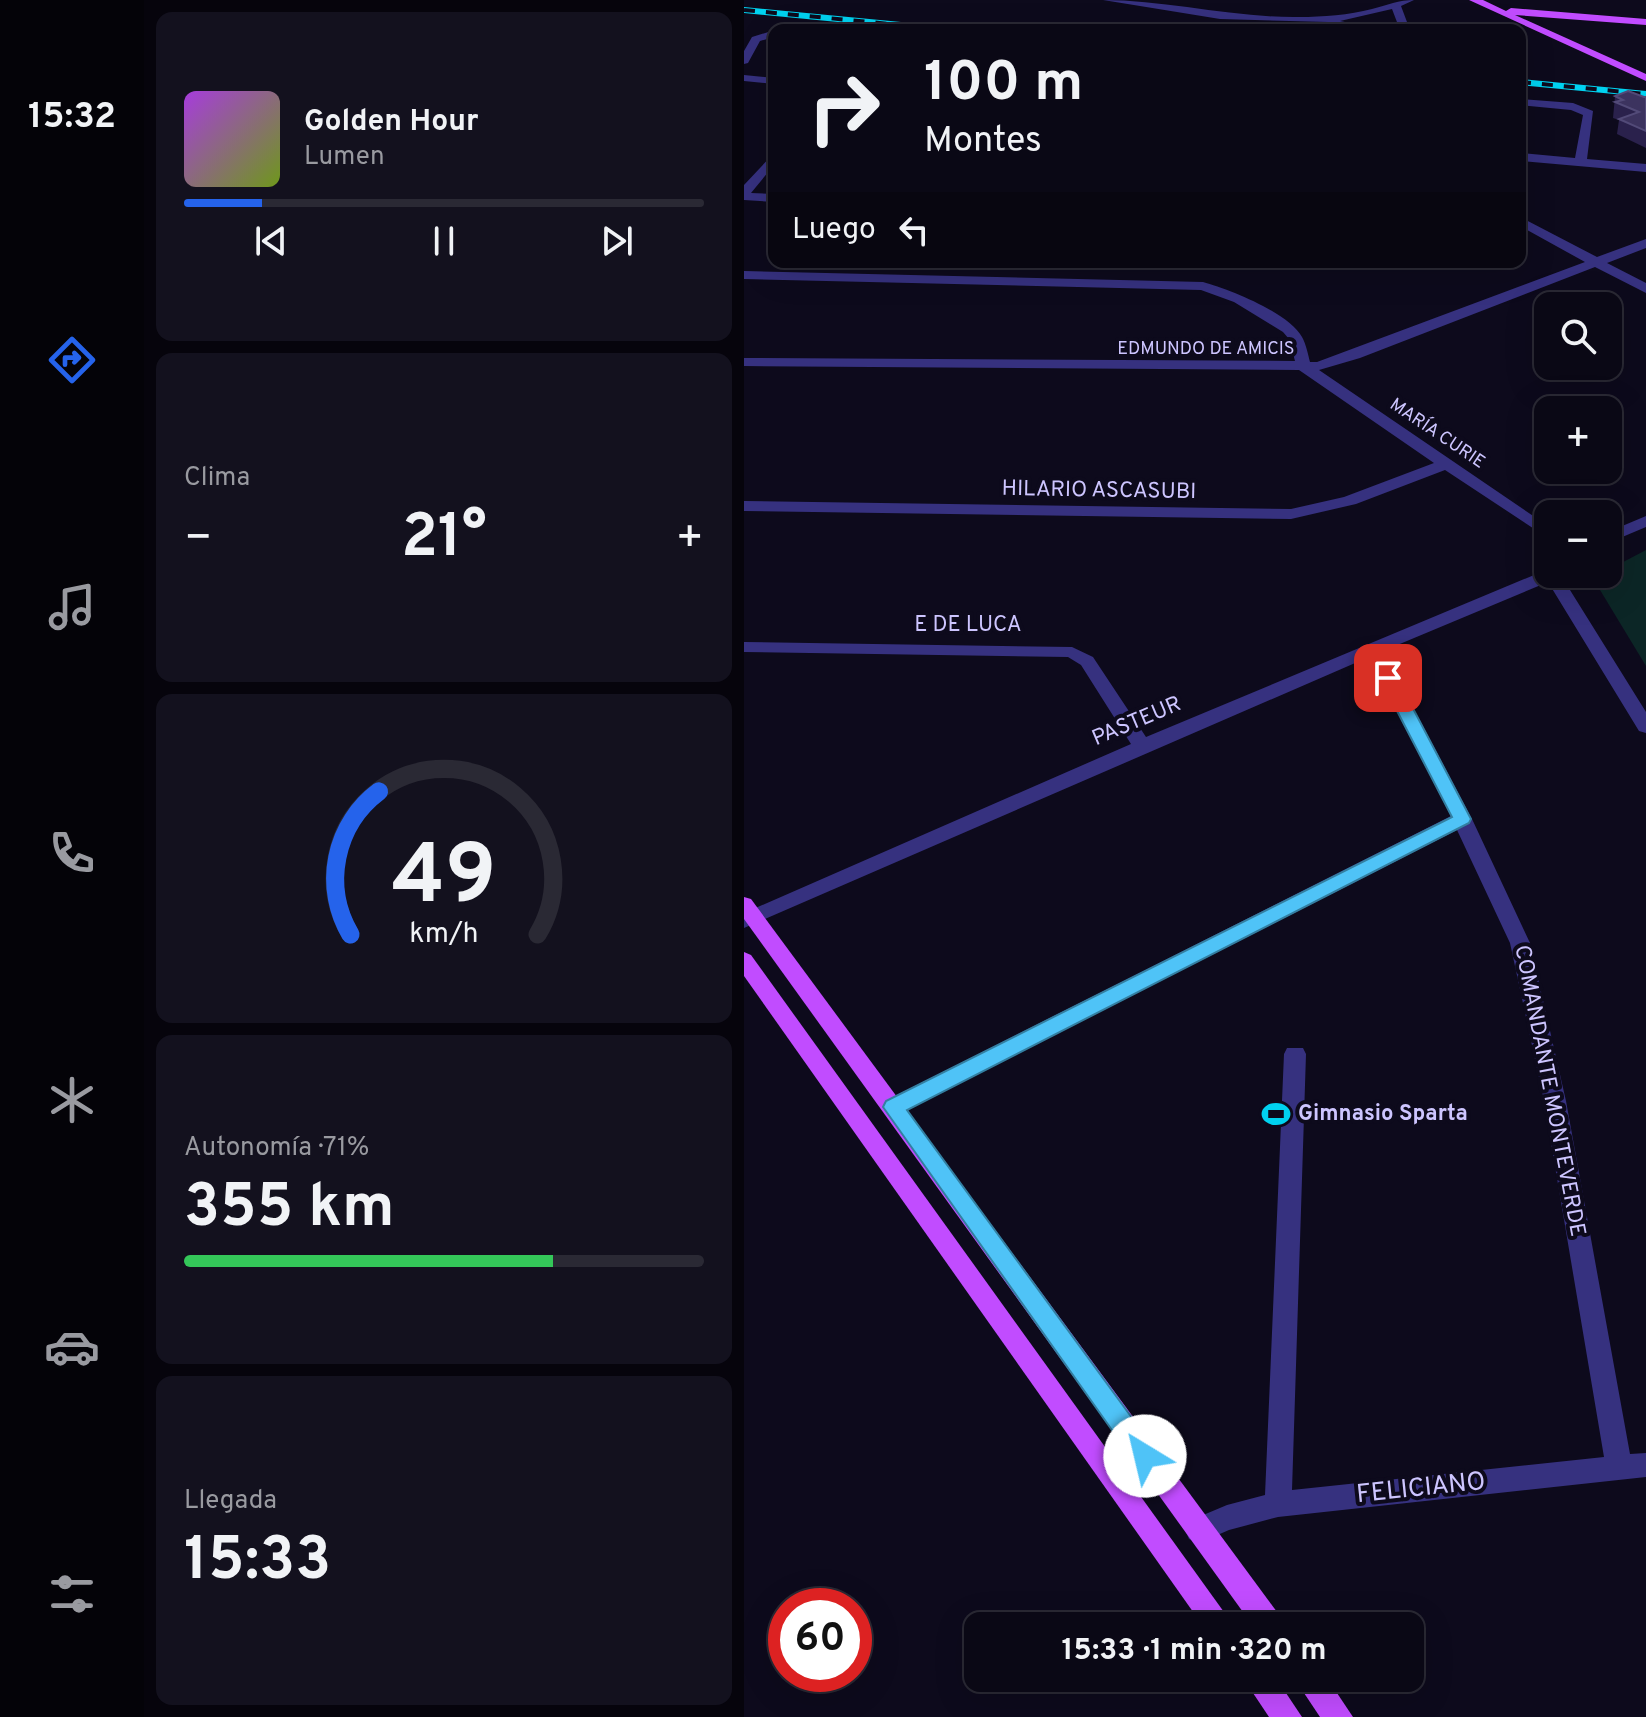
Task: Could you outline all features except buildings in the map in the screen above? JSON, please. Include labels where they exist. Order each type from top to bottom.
[{"type":"main road","points":[[1474,0],[1646,78]]},
{"type":"main road","points":[[1493,9],[1646,22]]},
{"type":"main road","points":[[1514,18],[1646,29]]},
{"type":"main road","points":[[1549,34],[1585,23]]},
{"type":"main road","points":[[747,914],[893,1107],[1260,1612]]},
{"type":"main road","points":[[744,960],[1210,1612]]},
{"type":"main road","points":[[1268,1692],[1287,1717]]},
{"type":"main road","points":[[1319,1692],[1338,1717]]},
{"type":"street","points":[[1108,0],[1190,12],[1337,24]]},
{"type":"street","points":[[1309,20],[1396,6],[1409,0]]},
{"type":"street","points":[[1396,6],[1403,24]]},
{"type":"street","points":[[744,61],[756,39],[768,35]]},
{"type":"street","points":[[744,78],[768,80]]},
{"type":"street","points":[[1526,103],[1573,107],[1589,113],[1580,163]]},
{"type":"street","points":[[1526,158],[1646,168]]},
{"type":"street","points":[[744,194],[768,164]]},
{"type":"street","points":[[744,194],[768,197]]},
{"type":"street","points":[[1526,224],[1646,289]]},
{"type":"street","name":"EDMUNDO DE AMICIS","points":[[744,362],[1304,367],[1355,355],[1646,243]]},
{"type":"street","points":[[1136,282],[1139,268]]},
{"type":"street","points":[[744,275],[1203,286],[1239,299],[1288,329],[1296,338],[1304,367]]},
{"type":"street","name":"MARÍA CURIE","points":[[1304,367],[1534,524]]},
{"type":"street","name":"HILARIO ASCASUBI","points":[[744,506],[1248,516],[1291,514],[1342,504],[1445,464]]},
{"type":"street","points":[[1622,532],[1646,521]]},
{"type":"street","name":"PASTEUR","points":[[747,914],[1534,582]]},
{"type":"street","points":[[1561,588],[1646,727]]},
{"type":"street","name":"E DE LUCA","points":[[744,647],[1072,652],[1087,661],[1142,746]]},
{"type":"street","name":"COMANDANTE MONTEVERDE","points":[[1374,650],[1511,920],[1527,971],[1632,1466]]},
{"type":"street","points":[[893,1107],[1462,819]]},
{"type":"street","points":[[1278,1504],[1295,1054]]},
{"type":"street","name":"FELICIANO","points":[[1199,1530],[1227,1518],[1278,1504],[1632,1466]]},
{"type":"green space","points":[[1646,550],[1646,666],[1599,588],[1622,588],[1622,563]]},
{"type":"railway","points":[[744,10],[890,24]]},
{"type":"railway","points":[[1526,83],[1646,94]]},
{"type":"place","name":"Gimnasio Sparta","points":[[1276,1114]]},
{"type":"route","points":[[1145,1456],[893,1107],[1462,819],[1388,678]]}]
